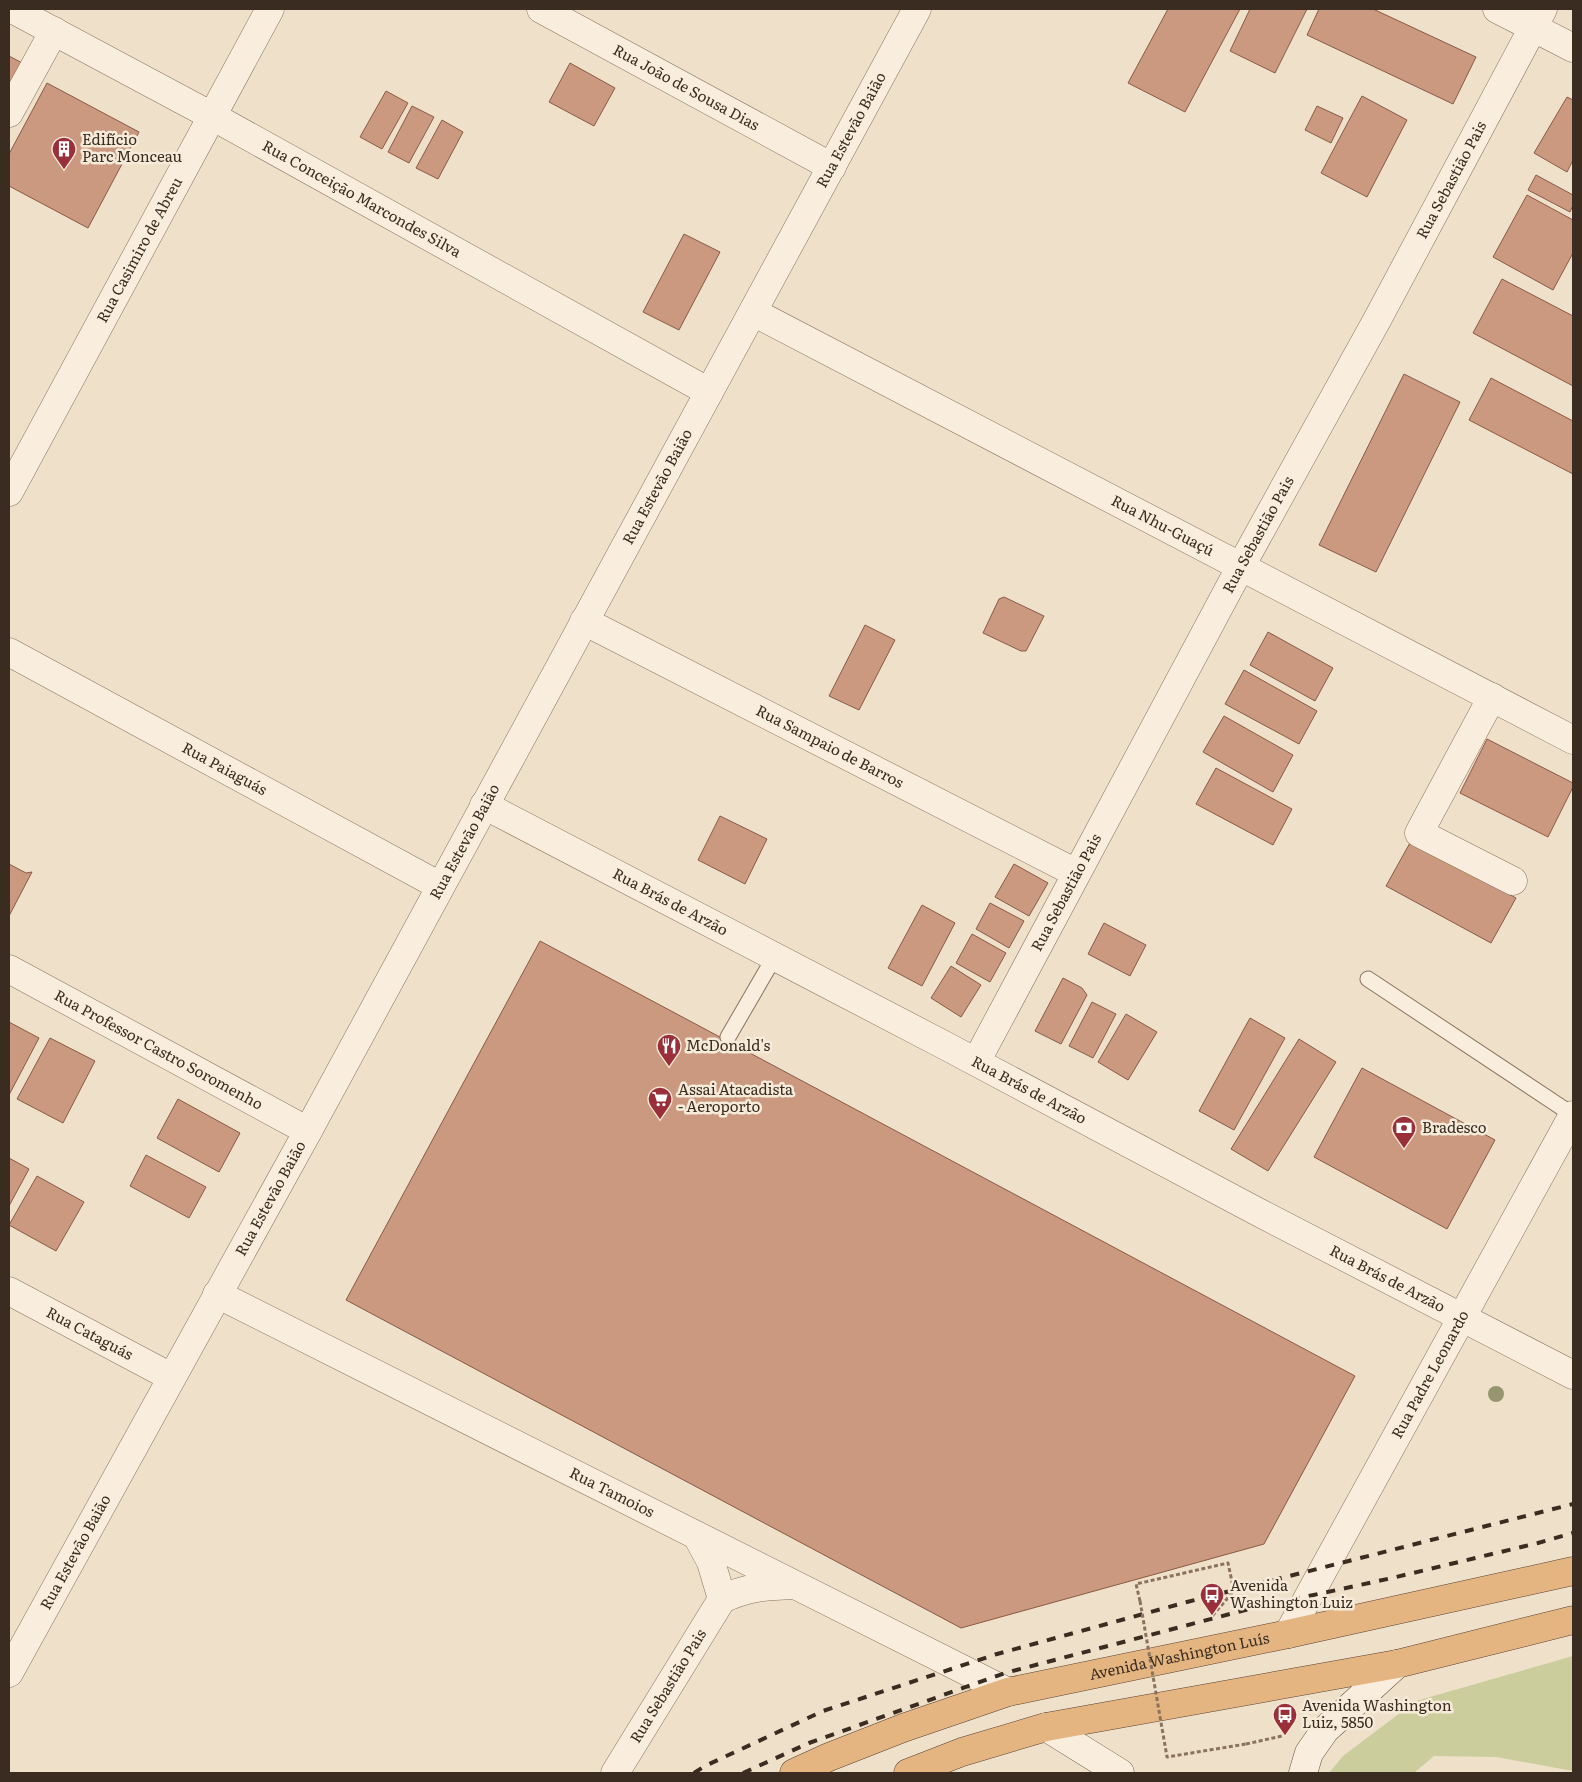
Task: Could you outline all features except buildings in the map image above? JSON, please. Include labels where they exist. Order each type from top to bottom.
[{"type":"highway","name":"Avenida Washington Luís","points":[[794,1773],[903,1728],[1008,1692],[1288,1634],[1573,1571]]},
{"type":"highway","points":[[908,1773],[962,1752],[1046,1727],[1397,1664],[1573,1620]]},
{"type":"street","name":"Rua Conceição Marcondes Silva","points":[[12,9],[212,116],[709,392]]},
{"type":"street","name":"Rua Casimiro de Abreu","points":[[9,492],[270,9]]},
{"type":"street","name":"Rua João de Sousa Dias","points":[[541,9],[832,167]]},
{"type":"street","name":"Rua Estevão Baião","points":[[9,1673],[308,1131],[917,9]]},
{"type":"street","points":[[1498,9],[1539,18],[1573,48]]},
{"type":"street","name":"Rua Sebastião Pais","points":[[976,1062],[1241,566],[1372,329],[1539,18]]},
{"type":"street","points":[[9,112],[54,31]]},
{"type":"street","name":"Rua Nhu-Guaçú","points":[[753,312],[1573,740]]},
{"type":"street","name":"Rua Sampaio de Barros","points":[[584,621],[1076,873]]},
{"type":"street","name":"Rua Paiaguás","points":[[9,652],[440,886]]},
{"type":"street","points":[[1492,697],[1419,833],[1513,882]]},
{"type":"street","name":"Rua Brás de Arzão","points":[[484,805],[1573,1375]]},
{"type":"street","name":"Rua Professor Castro Soromenho","points":[[9,968],[308,1131]]},
{"type":"street","name":"Rua Padre Leonardo","points":[[1288,1634],[1573,1115]]},
{"type":"street","name":"Rua Cataguás","points":[[9,1290],[171,1377]]},
{"type":"street","name":"Rua Tamoios","points":[[217,1294],[1008,1692]]},
{"type":"street","points":[[697,1536],[711,1562],[722,1599],[758,1586],[796,1585]]},
{"type":"street","name":"Rua Sebastião Pais","points":[[615,1773],[722,1599]]},
{"type":"street","points":[[1303,1773],[1309,1753],[1326,1730],[1397,1664]]},
{"type":"street","points":[[1046,1727],[1120,1773]]},
{"type":"lane","points":[[728,1037],[775,956]]},
{"type":"lane","points":[[1368,979],[1573,1115]]},
{"type":"path","points":[[1212,1649],[1212,1616],[1234,1591],[1228,1563],[1136,1584],[1167,1757],[1246,1744]]},
{"type":"green space","points":[[1573,1656],[1573,1771],[1496,1757],[1434,1756],[1414,1773],[1329,1773],[1343,1756],[1416,1701]]},
{"type":"railway","points":[[694,1773],[705,1766],[823,1711],[997,1654],[1187,1602],[1573,1504]]},
{"type":"railway","points":[[743,1773],[809,1743],[1005,1673],[1249,1609],[1392,1578],[1573,1533]]},
{"type":"place","name":"Edifício Parc Monceau","points":[[64,170]]},
{"type":"place","name":"McDonald's","points":[[669,1067]]},
{"type":"place","name":"Assai Atacadista - Aeroporto","points":[[660,1120]]},
{"type":"place","name":"Bradesco","points":[[1404,1149]]},
{"type":"place","name":"Avenida Washington Luiz","points":[[1212,1616]]},
{"type":"place","name":"Avenida Washington Luiz, 5850","points":[[1285,1736]]}]
